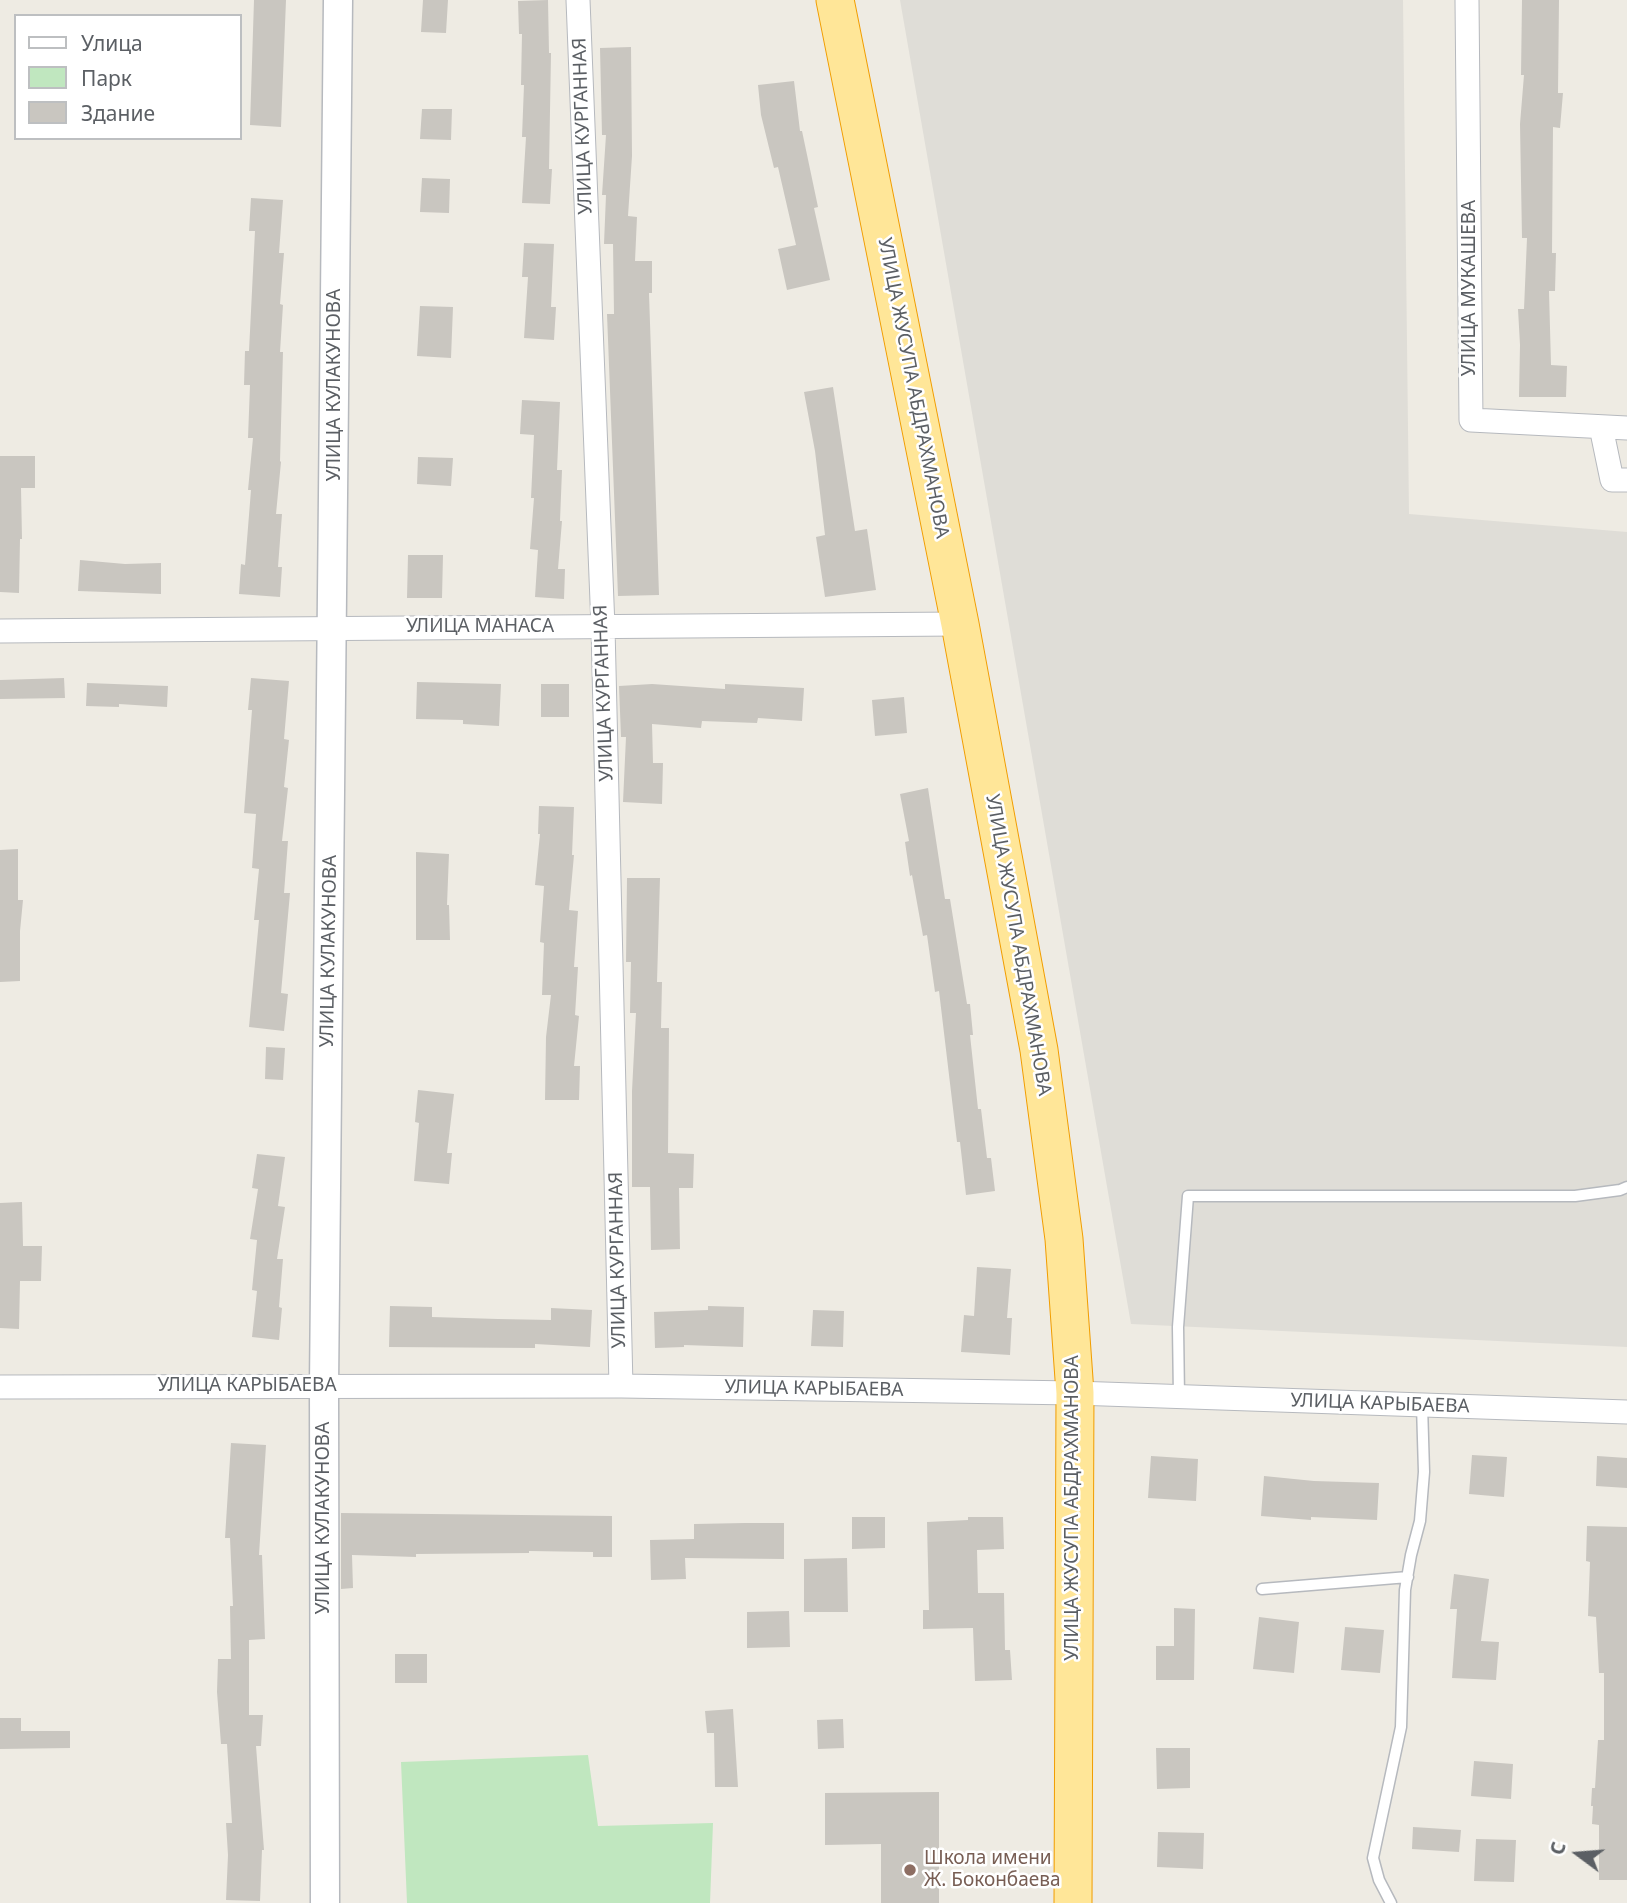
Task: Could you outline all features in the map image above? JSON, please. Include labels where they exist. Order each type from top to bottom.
[{"type":"highway","name":"УЛИЦА ЖУСУПА АБДРАХМАНОВА","points":[[835,0],[960,624],[1039,1050],[1064,1240],[1075,1393],[1073,1903]]},
{"type":"street","name":"УЛИЦА КУЛАКУНОВА","points":[[325,1903],[324,1385],[338,0]]},
{"type":"street","name":"УЛИЦА КУРГАННАЯ","points":[[578,0],[603,627],[621,1386]]},
{"type":"street","name":"УЛИЦА МУКАШЕВА","points":[[1467,0],[1471,420],[1627,429]]},
{"type":"street","points":[[1601,427],[1612,480],[1627,480]]},
{"type":"street","name":"УЛИЦА МАНАСА","points":[[0,631],[960,624]]},
{"type":"street","name":"УЛИЦА КАРЫБАЕВА","points":[[0,1387],[621,1386],[1075,1393],[1627,1412]]},
{"type":"lane","points":[[1179,1397],[1178,1327],[1188,1196],[1575,1196],[1627,1187]]},
{"type":"lane","points":[[1391,1903],[1379,1880],[1373,1858],[1401,1727],[1408,1577],[1420,1521],[1424,1472],[1422,1405]]},
{"type":"lane","points":[[1262,1589],[1408,1577]]},
{"type":"shaded area","points":[[900,0],[1403,0],[1409,514],[1627,532],[1627,1347],[1131,1324]]},
{"type":"green space","points":[[588,1755],[598,1826],[713,1823],[710,1903],[407,1903],[401,1762]]},
{"type":"building","points":[[254,0],[286,0],[281,127],[250,125]]},
{"type":"building","points":[[423,0],[448,0],[446,33],[421,32]]},
{"type":"building","points":[[548,0],[551,53],[550,204],[522,203],[526,137],[522,137],[524,85],[521,85],[522,34],[519,34],[518,1]]},
{"type":"building","points":[[1522,0],[1559,0],[1558,93],[1563,93],[1560,128],[1553,127],[1552,253],[1556,253],[1555,291],[1549,291],[1551,365],[1567,366],[1566,397],[1519,397],[1518,309],[1524,309],[1527,238],[1522,238]]},
{"type":"building","points":[[631,47],[632,156],[628,216],[637,217],[635,261],[652,261],[652,293],[649,293],[659,595],[618,596],[607,314],[614,314],[613,244],[604,244],[606,195],[602,195],[606,135],[602,135],[600,48]]},
{"type":"building","points":[[794,81],[800,131],[818,207],[814,208],[830,280],[787,290],[778,249],[796,245],[778,167],[774,168],[761,115],[758,85]]},
{"type":"building","points":[[422,109],[452,109],[451,140],[420,139]]},
{"type":"building","points":[[422,178],[450,179],[449,213],[420,212]]},
{"type":"building","points":[[251,198],[283,200],[279,253],[284,253],[280,304],[283,305],[280,352],[283,352],[281,462],[276,514],[282,514],[278,567],[282,567],[280,597],[239,594],[241,564],[245,565],[253,438],[248,438],[250,385],[244,385],[245,351],[249,351],[255,231],[249,231]]},
{"type":"building","points":[[524,243],[554,244],[551,307],[556,307],[554,340],[524,338],[528,277],[522,277]]},
{"type":"building","points":[[420,306],[453,307],[451,358],[417,356]]},
{"type":"building","points":[[833,387],[855,531],[867,529],[876,590],[825,597],[816,537],[825,535],[815,451],[804,392]]},
{"type":"building","points":[[522,400],[560,402],[557,470],[562,470],[562,521],[558,569],[565,569],[564,599],[535,597],[538,550],[530,549],[534,498],[531,498],[534,435],[520,434]]},
{"type":"building","points":[[0,456],[35,456],[35,488],[21,488],[19,593],[0,592]]},
{"type":"building","points":[[418,457],[453,458],[451,486],[417,484]]},
{"type":"building","points":[[408,555],[443,555],[442,598],[407,598]]},
{"type":"building","points":[[80,560],[125,564],[161,563],[161,594],[78,591]]},
{"type":"building","points":[[64,678],[65,698],[0,699],[0,680]]},
{"type":"building","points":[[251,678],[289,681],[284,739],[289,740],[284,787],[288,788],[282,841],[288,841],[284,893],[290,893],[281,993],[288,994],[284,1031],[249,1027],[259,920],[254,920],[259,869],[252,868],[256,814],[244,813],[252,710],[248,710]]},
{"type":"building","points":[[417,682],[501,684],[499,726],[463,724],[463,720],[416,719]]},
{"type":"building","points":[[87,683],[168,686],[167,707],[119,704],[119,707],[86,706]]},
{"type":"building","points":[[541,684],[569,684],[569,717],[541,717]]},
{"type":"building","points":[[652,684],[725,689],[725,684],[804,688],[802,721],[758,718],[757,723],[702,721],[701,728],[652,724],[653,763],[663,763],[662,804],[623,802],[626,737],[621,737],[619,686]]},
{"type":"building","points":[[904,697],[907,733],[875,736],[872,700]]},
{"type":"building","points":[[928,788],[945,899],[950,899],[967,1004],[970,1004],[973,1035],[970,1035],[978,1109],[981,1109],[987,1158],[991,1158],[995,1191],[966,1195],[939,991],[935,992],[927,935],[923,936],[912,875],[910,876],[905,842],[909,841],[900,794]]},
{"type":"building","points":[[539,806],[574,807],[574,855],[569,910],[578,911],[574,967],[578,967],[575,1015],[579,1016],[574,1066],[580,1066],[579,1100],[545,1100],[546,1037],[551,995],[542,995],[544,943],[540,942],[544,886],[535,885],[540,834]]},
{"type":"building","points":[[18,849],[18,900],[23,900],[20,981],[0,982],[0,850]]},
{"type":"building","points":[[416,852],[449,854],[447,905],[450,940],[416,940]]},
{"type":"building","points":[[627,878],[660,878],[657,982],[662,982],[661,1028],[669,1028],[668,1153],[694,1154],[693,1188],[679,1188],[680,1249],[651,1250],[650,1187],[632,1187],[632,1091],[636,1013],[630,1013],[631,962],[626,962]]},
{"type":"building","points":[[266,1047],[285,1048],[283,1080],[265,1079]]},
{"type":"building","points":[[418,1090],[454,1094],[447,1153],[452,1153],[449,1184],[414,1181],[419,1123],[415,1122]]},
{"type":"building","points":[[257,1154],[285,1157],[278,1206],[285,1207],[277,1259],[283,1259],[279,1340],[252,1337],[257,1291],[252,1290],[257,1240],[250,1239],[258,1189],[252,1188]]},
{"type":"building","points":[[22,1202],[23,1246],[42,1246],[41,1281],[20,1281],[19,1329],[0,1328],[0,1203]]},
{"type":"building","points":[[977,1267],[1011,1269],[1007,1318],[1012,1318],[1010,1355],[961,1352],[964,1315],[974,1316]]},
{"type":"building","points":[[390,1306],[432,1307],[432,1317],[498,1319],[551,1320],[551,1308],[592,1310],[590,1347],[535,1344],[535,1348],[389,1347]]},
{"type":"building","points":[[708,1306],[744,1307],[743,1347],[684,1345],[655,1348],[654,1312],[708,1310]]},
{"type":"building","points":[[813,1310],[844,1311],[843,1347],[811,1346]]},
{"type":"building","points":[[231,1443],[266,1445],[259,1555],[262,1555],[265,1639],[249,1640],[249,1715],[263,1715],[261,1746],[256,1746],[264,1850],[260,1901],[226,1900],[226,1823],[232,1823],[227,1744],[221,1744],[217,1692],[218,1659],[231,1659],[230,1606],[233,1606],[230,1538],[225,1538]]},
{"type":"building","points":[[1472,1455],[1507,1457],[1504,1497],[1469,1494]]},
{"type":"building","points":[[1151,1456],[1198,1459],[1196,1501],[1148,1498]]},
{"type":"building","points":[[1597,1456],[1627,1458],[1627,1488],[1596,1486]]},
{"type":"building","points":[[1264,1476],[1379,1483],[1377,1520],[1311,1517],[1311,1520],[1261,1516]]},
{"type":"building","points":[[341,1513],[612,1516],[612,1557],[593,1557],[593,1552],[529,1551],[416,1554],[416,1557],[352,1555],[353,1588],[341,1589]]},
{"type":"building","points":[[852,1517],[885,1517],[885,1548],[852,1549]]},
{"type":"building","points":[[968,1517],[1003,1517],[1004,1549],[977,1550],[978,1593],[1004,1593],[1005,1650],[1010,1650],[1012,1680],[975,1681],[973,1628],[923,1629],[923,1610],[929,1610],[927,1522],[968,1520]]},
{"type":"building","points":[[784,1523],[784,1559],[685,1558],[686,1579],[651,1580],[650,1540],[694,1539],[694,1524]]},
{"type":"building","points":[[1587,1526],[1627,1527],[1627,1880],[1599,1880],[1599,1825],[1592,1824],[1592,1788],[1595,1788],[1598,1740],[1604,1740],[1604,1673],[1599,1673],[1596,1617],[1588,1616],[1590,1562],[1586,1561]]},
{"type":"building","points":[[847,1558],[848,1612],[804,1612],[804,1559]]},
{"type":"building","points":[[1454,1574],[1489,1579],[1481,1641],[1499,1642],[1496,1680],[1452,1678],[1457,1609],[1450,1609]]},
{"type":"building","points":[[1174,1608],[1195,1609],[1194,1680],[1156,1680],[1156,1646],[1174,1646]]},
{"type":"building","points":[[789,1611],[790,1647],[747,1648],[747,1612]]},
{"type":"building","points":[[1259,1617],[1299,1622],[1294,1673],[1253,1669]]},
{"type":"building","points":[[1345,1627],[1384,1630],[1380,1673],[1341,1670]]},
{"type":"building","points":[[395,1654],[427,1654],[427,1683],[395,1683]]},
{"type":"building","points":[[733,1709],[738,1787],[715,1787],[714,1733],[707,1733],[705,1711]]},
{"type":"building","points":[[0,1718],[21,1718],[21,1731],[70,1731],[70,1748],[0,1749]]},
{"type":"building","points":[[843,1719],[844,1748],[818,1749],[817,1720]]},
{"type":"building","points":[[1156,1748],[1190,1748],[1190,1788],[1157,1789]]},
{"type":"building","points":[[1474,1761],[1513,1764],[1511,1799],[1471,1796]]},
{"type":"building","name":"Школа имени Ж. Боконбаева","points":[[939,1792],[939,1903],[881,1903],[881,1844],[825,1845],[825,1793]]},
{"type":"building","points":[[1413,1827],[1461,1830],[1459,1852],[1412,1849]]},
{"type":"building","points":[[1158,1832],[1204,1833],[1203,1869],[1157,1867]]},
{"type":"building","points":[[1476,1839],[1516,1840],[1514,1882],[1474,1881]]},
{"type":"place","name":"Школа имени Ж. Боконбаева","points":[[910,1870]]}]
